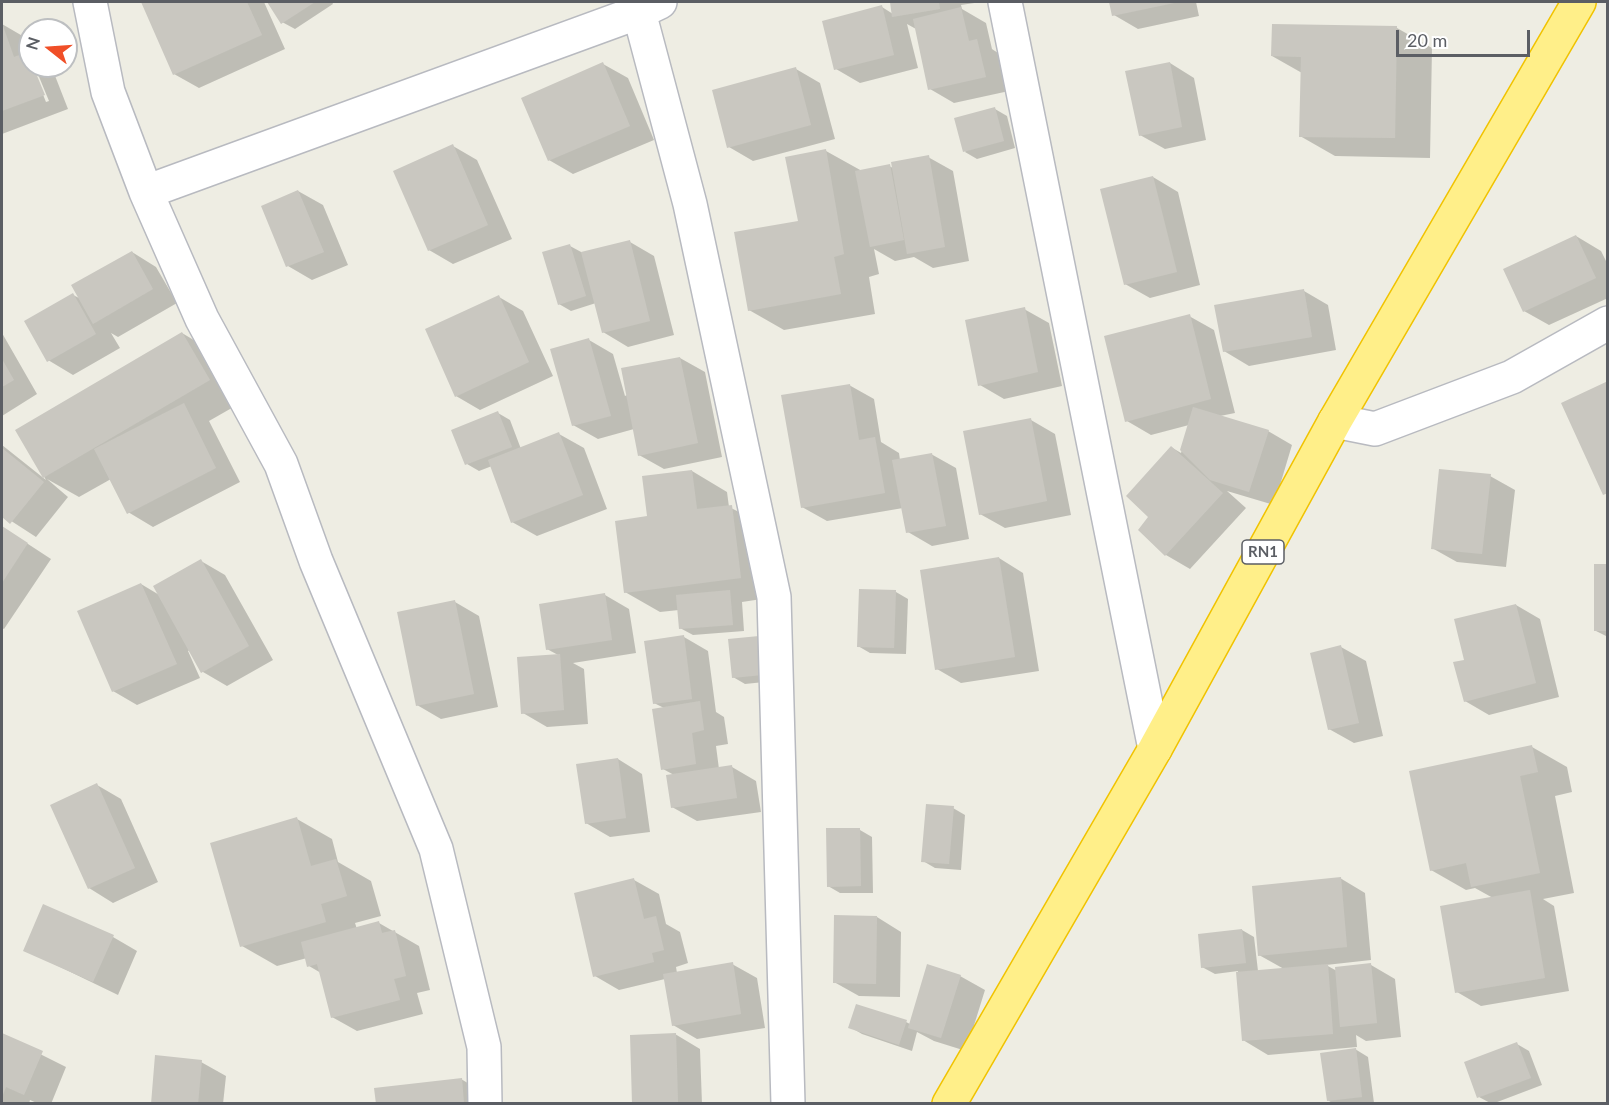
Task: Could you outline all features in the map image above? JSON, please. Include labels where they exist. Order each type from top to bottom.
[{"type":"highway","name":"RN1","points":[[949,1104],[1155,749],[1335,422],[1578,2]]},
{"type":"street","points":[[90,2],[108,92],[146,192],[202,320],[281,464],[316,561],[436,849],[484,1047],[485,1104]]},
{"type":"street","points":[[1005,2],[1155,749]]},
{"type":"street","points":[[146,192],[644,5],[690,204],[774,597],[788,1104]]},
{"type":"street","points":[[1335,422],[1375,429],[1512,377],[1608,323]]},
{"type":"building","points":[[141,2],[247,2],[262,35],[173,75]]},
{"type":"building","points":[[267,2],[315,2],[281,24]]},
{"type":"building","points":[[890,2],[939,2],[940,9],[892,17]]},
{"type":"building","points":[[1109,2],[1174,2],[1174,3],[1112,16]]},
{"type":"building","points":[[882,5],[894,55],[834,70],[822,21]]},
{"type":"building","points":[[961,7],[969,41],[977,39],[986,77],[928,90],[913,19]]},
{"type":"building","points":[[2,23],[14,57],[18,56],[18,78],[38,78],[45,95],[2,111]]},
{"type":"building","points":[[1272,24],[1397,26],[1395,138],[1299,137],[1301,57],[1271,56]]},
{"type":"building","points":[[603,62],[630,126],[548,161],[521,98]]},
{"type":"building","points":[[1170,62],[1182,127],[1139,136],[1125,71]]},
{"type":"building","points":[[796,67],[811,125],[727,148],[712,90]]},
{"type":"building","points":[[995,107],[1004,141],[963,152],[954,118]]},
{"type":"building","points":[[453,144],[488,225],[428,251],[393,171]]},
{"type":"building","points":[[826,149],[844,254],[834,257],[841,294],[748,311],[734,232],[798,221],[785,157]]},
{"type":"building","points":[[929,155],[945,247],[907,254],[891,162]]},
{"type":"building","points":[[890,164],[904,240],[870,247],[855,171]]},
{"type":"building","points":[[1153,176],[1177,272],[1124,285],[1100,189]]},
{"type":"building","points":[[298,190],[324,252],[286,267],[261,206]]},
{"type":"building","points":[[1576,235],[1596,278],[1523,312],[1503,269]]},
{"type":"building","points":[[630,240],[650,321],[602,333],[581,252]]},
{"type":"building","points":[[570,244],[586,296],[558,305],[542,252]]},
{"type":"building","points":[[132,251],[153,289],[93,324],[71,285]]},
{"type":"building","points":[[1304,289],[1312,337],[1223,352],[1214,305]]},
{"type":"building","points":[[73,293],[96,334],[47,362],[24,321]]},
{"type":"building","points":[[499,295],[529,362],[455,397],[425,329]]},
{"type":"building","points":[[1025,307],[1038,372],[978,386],[965,320]]},
{"type":"building","points":[[1190,314],[1211,399],[1125,422],[1104,336]]},
{"type":"building","points":[[182,332],[210,380],[43,478],[15,430]]},
{"type":"building","points":[[589,338],[611,416],[572,426],[550,349]]},
{"type":"building","points":[[680,357],[698,443],[638,456],[621,368]]},
{"type":"building","points":[[2,359],[14,380],[2,387]]},
{"type":"building","points":[[1608,381],[1608,493],[1603,495],[1561,403]]},
{"type":"building","points":[[850,384],[859,440],[875,437],[885,493],[801,508],[781,395]]},
{"type":"building","points":[[184,403],[216,468],[127,514],[94,449]]},
{"type":"building","points":[[1193,407],[1269,430],[1249,492],[1210,480],[1180,450]]},
{"type":"building","points":[[498,411],[512,447],[465,465],[451,430]]},
{"type":"building","points":[[1031,418],[1047,501],[979,515],[963,431]]},
{"type":"building","points":[[559,432],[583,495],[511,523],[488,460]]},
{"type":"building","points":[[1171,446],[1223,493],[1165,556],[1138,530],[1148,517],[1126,496]]},
{"type":"building","points":[[2,448],[44,482],[10,524],[2,517]]},
{"type":"building","points":[[932,453],[946,526],[906,533],[892,460]]},
{"type":"building","points":[[1439,469],[1491,474],[1482,554],[1431,549]]},
{"type":"building","points":[[692,470],[697,509],[732,505],[741,578],[624,593],[615,521],[647,516],[642,476]]},
{"type":"building","points":[[2,526],[28,543],[2,583]]},
{"type":"building","points":[[999,557],[1015,657],[935,670],[920,570]]},
{"type":"building","points":[[201,559],[249,646],[201,673],[153,586]]},
{"type":"building","points":[[1594,564],[1608,564],[1608,631],[1594,631]]},
{"type":"building","points":[[141,583],[177,664],[112,692],[77,611]]},
{"type":"building","points":[[859,589],[896,590],[894,648],[857,647]]},
{"type":"building","points":[[730,590],[733,625],[679,629],[676,595]]},
{"type":"building","points":[[605,593],[612,640],[546,650],[539,604]]},
{"type":"building","points":[[455,600],[474,694],[416,706],[397,612]]},
{"type":"building","points":[[1516,604],[1536,683],[1464,702],[1453,662],[1464,660],[1454,619]]},
{"type":"building","points":[[684,635],[692,699],[653,704],[644,641]]},
{"type":"building","points":[[759,636],[762,675],[732,678],[728,639]]},
{"type":"building","points":[[1341,645],[1359,723],[1328,730],[1310,653]]},
{"type":"building","points":[[560,654],[564,710],[521,714],[517,657]]},
{"type":"building","points":[[700,701],[704,730],[692,733],[696,764],[661,770],[652,709]]},
{"type":"building","points":[[1532,745],[1538,772],[1520,776],[1540,873],[1471,887],[1466,863],[1430,871],[1409,771]]},
{"type":"building","points":[[618,758],[626,818],[585,824],[576,764]]},
{"type":"building","points":[[732,765],[737,798],[671,808],[666,775]]},
{"type":"building","points":[[97,783],[135,868],[88,889],[50,805]]},
{"type":"building","points":[[926,804],[954,806],[949,864],[921,862]]},
{"type":"building","points":[[297,817],[311,866],[336,859],[347,896],[321,904],[326,922],[240,947],[210,843]]},
{"type":"building","points":[[826,828],[860,828],[861,886],[827,887]]},
{"type":"building","points":[[1341,877],[1347,947],[1258,956],[1252,886]]},
{"type":"building","points":[[634,878],[644,919],[656,916],[664,950],[652,953],[654,962],[593,977],[574,893]]},
{"type":"building","points":[[1530,890],[1545,978],[1455,993],[1440,906]]},
{"type":"building","points":[[43,904],[114,935],[93,982],[23,951]]},
{"type":"building","points":[[834,915],[877,916],[876,984],[833,983]]},
{"type":"building","points":[[379,921],[382,933],[395,930],[406,976],[394,979],[400,1000],[331,1018],[317,964],[307,967],[301,942]]},
{"type":"building","points":[[1242,929],[1246,963],[1201,968],[1198,934]]},
{"type":"building","points":[[733,962],[741,1014],[672,1026],[663,974]]},
{"type":"building","points":[[1371,963],[1377,1023],[1340,1027],[1335,967]]},
{"type":"building","points":[[927,964],[961,975],[941,1038],[908,1028]]},
{"type":"building","points":[[1328,964],[1333,1034],[1242,1041],[1236,972]]},
{"type":"building","points":[[856,1004],[907,1020],[899,1045],[848,1028]]},
{"type":"building","points":[[2,1033],[43,1051],[24,1095],[6,1087],[2,1097]]},
{"type":"building","points":[[676,1033],[678,1102],[632,1104],[630,1035]]},
{"type":"building","points":[[1517,1042],[1531,1078],[1477,1098],[1464,1062]]},
{"type":"building","points":[[1356,1048],[1362,1097],[1327,1101],[1320,1053]]},
{"type":"building","points":[[155,1055],[202,1060],[198,1104],[151,1104]]},
{"type":"building","points":[[462,1078],[464,1104],[376,1104],[374,1088]]}]
